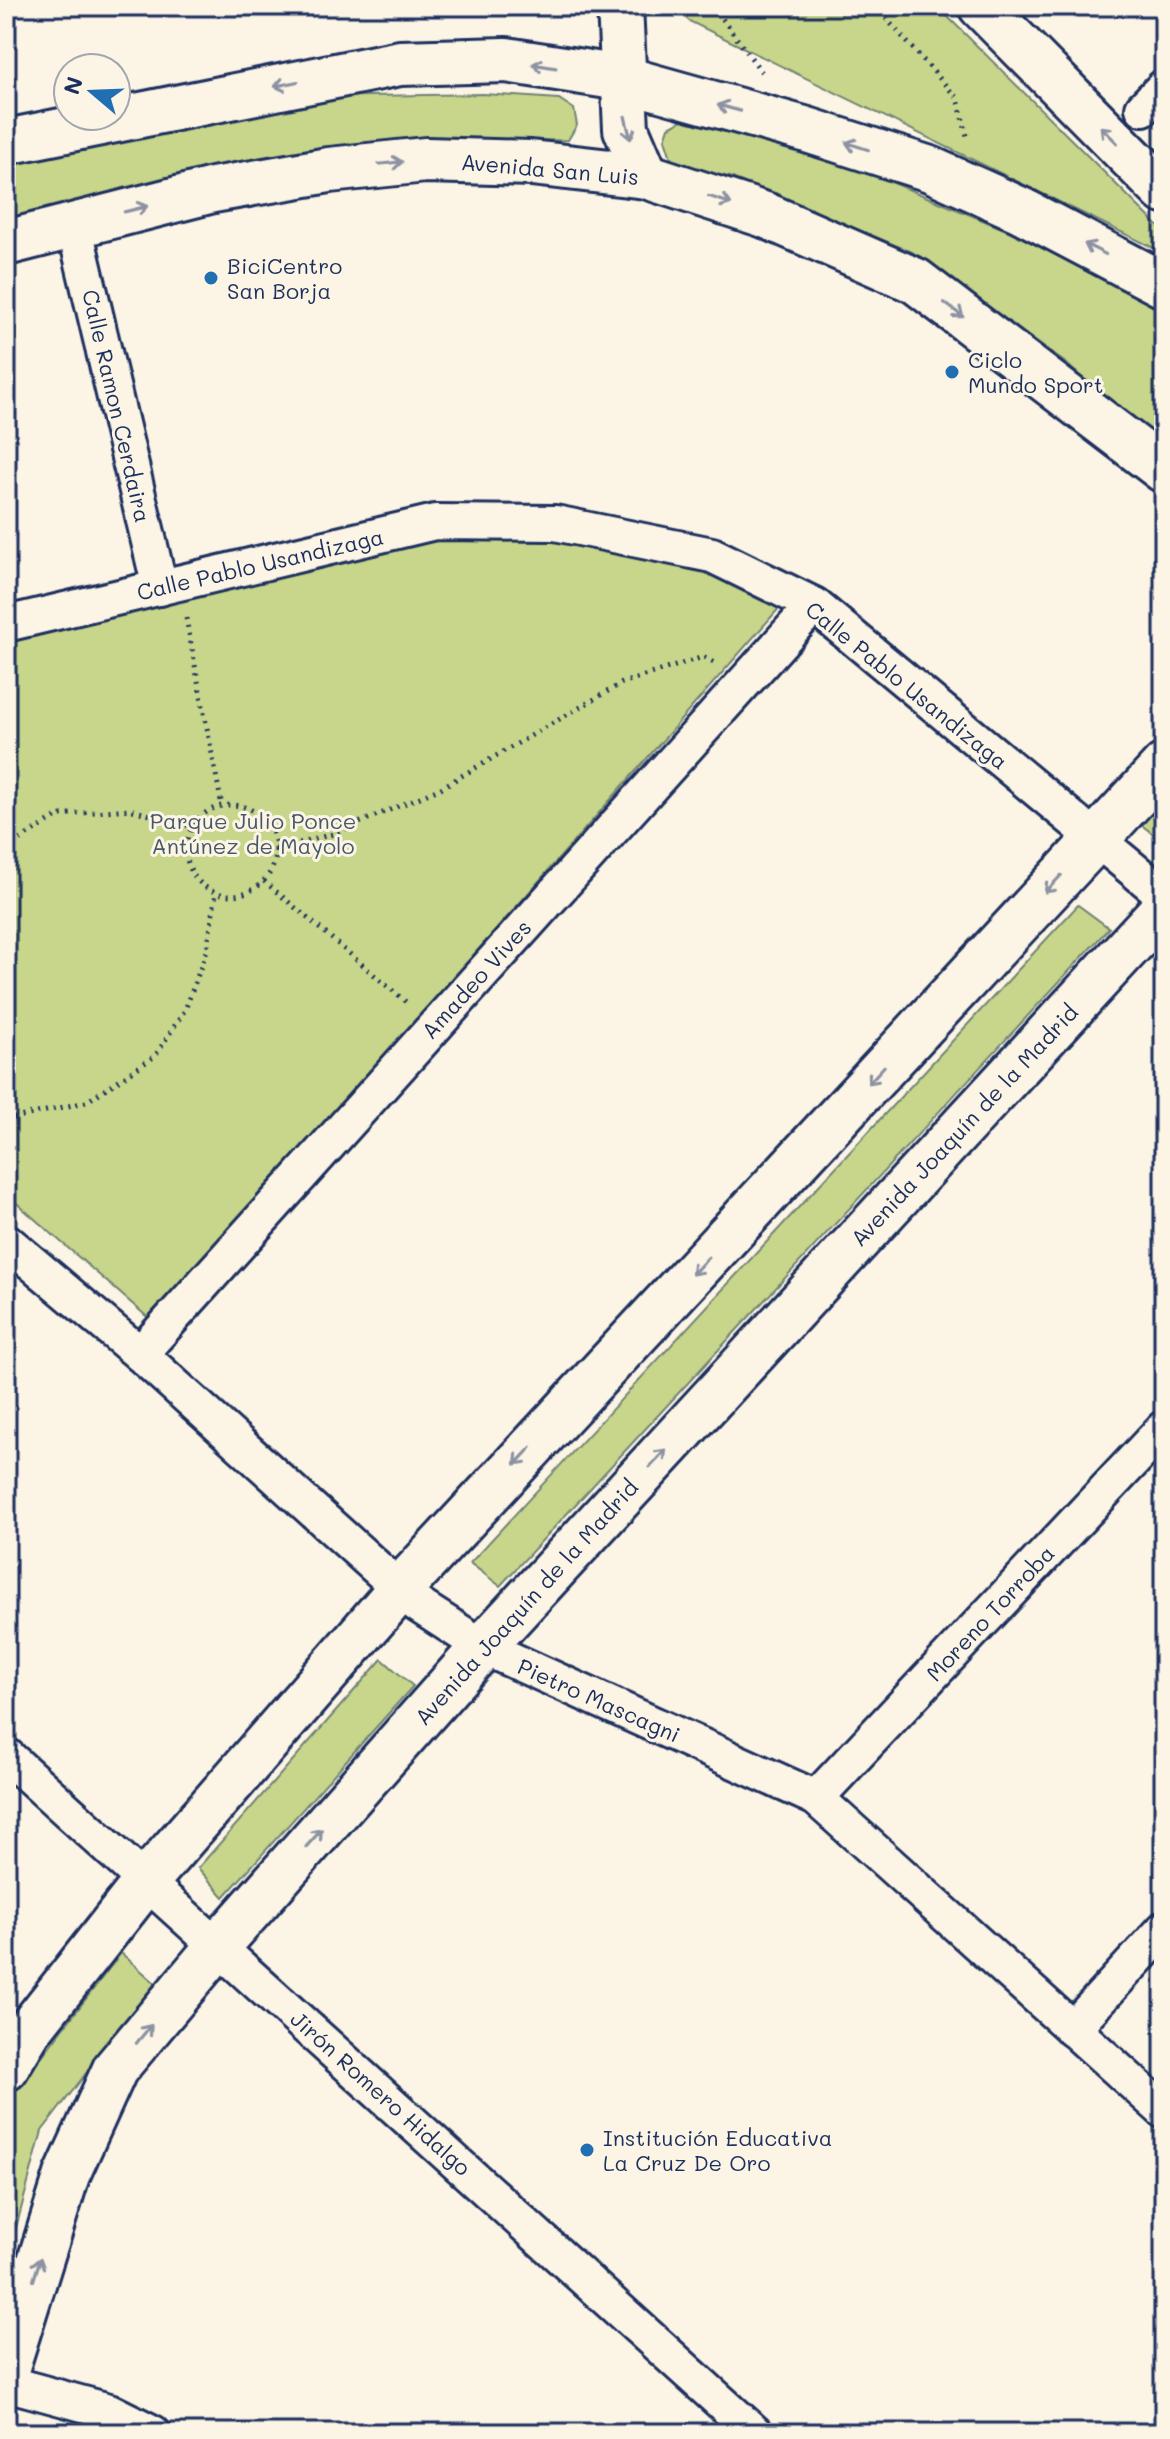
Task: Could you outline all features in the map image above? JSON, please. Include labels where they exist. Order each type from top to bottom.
[{"type":"street","points":[[620,6],[621,78],[626,129],[646,176]]},
{"type":"street","points":[[981,6],[1164,191]]},
{"type":"street","points":[[6,142],[400,63],[506,60],[621,78],[804,129],[930,169],[1021,210],[1164,285]]},
{"type":"street","name":"Avenida San Luis","points":[[6,243],[213,190],[329,170],[426,160],[531,163],[646,176],[765,215],[916,281],[1164,470]]},
{"type":"street","name":"Calle Ramon Cerdaira","points":[[74,225],[173,600]]},
{"type":"street","name":"Calle Pablo Usandizaga","points":[[6,624],[173,600],[435,522],[555,523],[712,555],[814,605],[1164,895]]},
{"type":"street","name":"Amadeo Vives","points":[[140,1354],[814,605]]},
{"type":"street","points":[[6,2068],[29,2030],[147,1880],[400,1589],[1164,766]]},
{"type":"street","name":"Avenida Joaquín de la Madrid","points":[[6,2370],[67,2175],[115,2069],[219,1945],[483,1647],[1164,908]]},
{"type":"street","name":"Pietro Mascagni","points":[[6,1241],[140,1354],[400,1589],[483,1647],[816,1798],[1164,2111]]},
{"type":"street","name":"Moreno Torroba","points":[[816,1798],[1164,1428]]},
{"type":"street","name":"Jirón Romero Hidalgo","points":[[6,1755],[755,2433]]},
{"type":"street","points":[[1072,2029],[1164,1929]]},
{"type":"street","points":[[6,2383],[109,2411],[153,2433]]},
{"type":"path","points":[[713,6],[804,129]]},
{"type":"path","points":[[875,6],[958,99],[971,151]]},
{"type":"path","points":[[173,600],[222,806]]},
{"type":"path","points":[[276,849],[333,834],[439,789],[622,683],[703,657],[746,681]]},
{"type":"path","points":[[236,805],[262,816],[271,828],[276,849],[272,870],[264,881],[242,894],[216,893],[204,886],[188,862],[186,847],[193,827],[208,812],[222,806],[236,805]]},
{"type":"path","points":[[6,848],[60,815],[129,809],[193,827]]},
{"type":"path","points":[[264,881],[434,1026]]},
{"type":"path","points":[[6,1120],[86,1102],[155,1056],[185,1010],[207,950],[216,893]]},
{"type":"green space","points":[[674,6],[937,6],[1164,232],[1164,253],[689,21]]},
{"type":"green space","points":[[483,94],[559,99],[574,109],[577,125],[568,140],[415,141],[294,153],[6,219],[6,160],[313,97]]},
{"type":"green space","points":[[682,120],[867,172],[1016,234],[1164,310],[1164,453],[1067,364],[912,252],[730,177],[684,169],[672,161],[665,139],[669,127]]},
{"type":"green space","name":"Parque Julio Ponce Antúnez de Mayolo","points":[[551,536],[708,565],[781,606],[152,1321],[6,1194],[6,638],[430,537]]},
{"type":"green space","points":[[1164,798],[1164,842],[1140,824]]},
{"type":"green space","points":[[1078,905],[1109,928],[500,1586],[470,1563]]},
{"type":"green space","points":[[382,1659],[413,1686],[224,1897],[198,1868]]},
{"type":"green space","points":[[121,1953],[155,1983],[42,2131],[6,2265],[6,2103]]},
{"type":"place","name":"BiciCentro San Borja","points":[[211,278]]},
{"type":"place","name":"Ciclo Mundo Sport","points":[[952,372]]},
{"type":"place","name":"Institución Educativa La Cruz De Oro","points":[[587,2150]]}]
